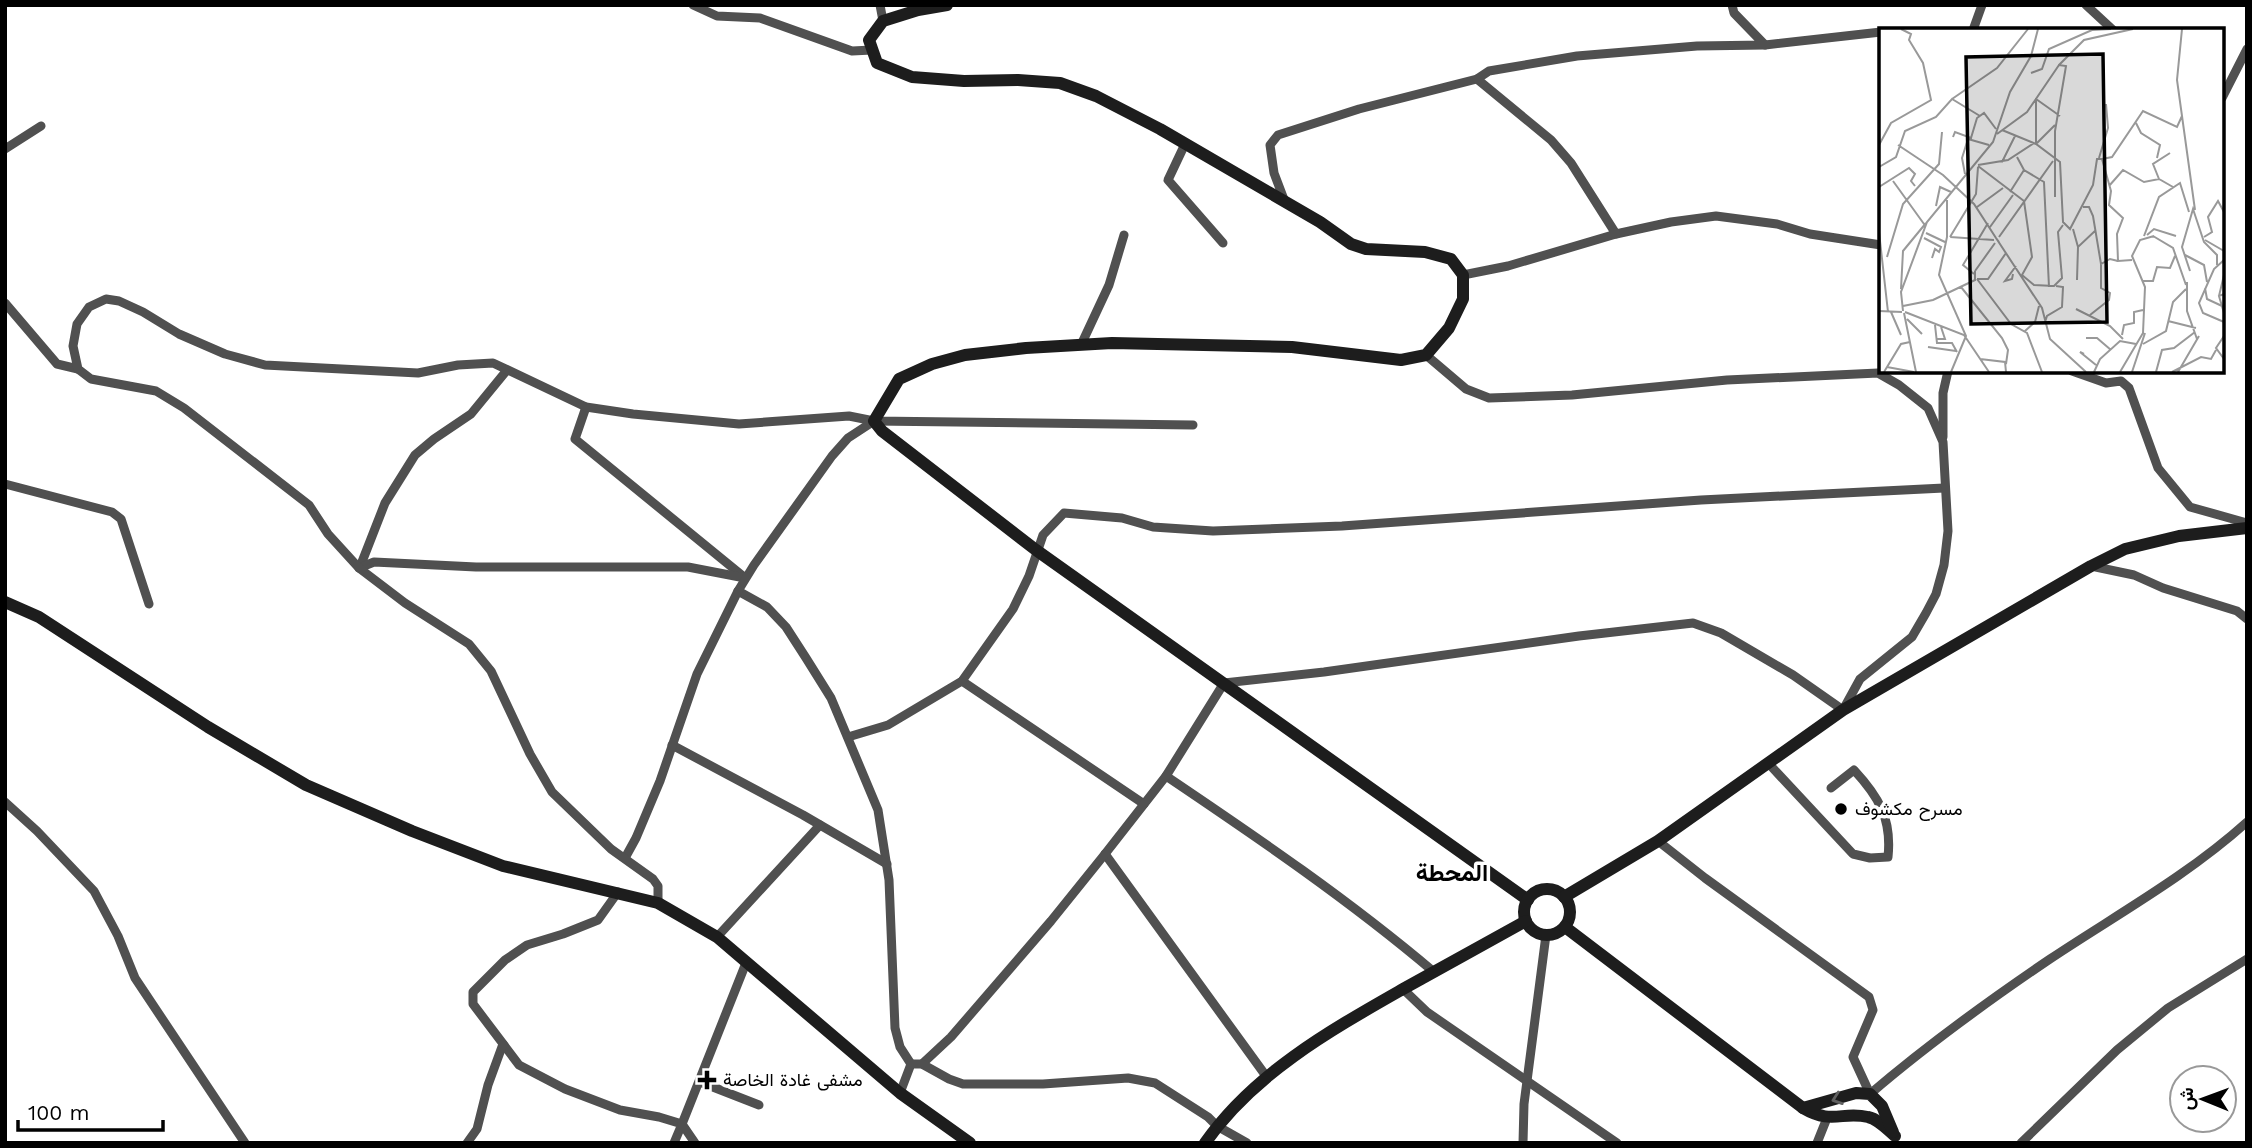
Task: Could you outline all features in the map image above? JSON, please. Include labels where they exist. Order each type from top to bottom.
[{"type":"street","points":[[692,5],[717,16],[760,18],[852,51],[872,50]]},
{"type":"street","points":[[880,5],[883,20]]},
{"type":"street","points":[[625,858],[655,792],[697,674],[745,578],[832,456],[848,438],[874,421],[899,379],[932,364],[965,355],[1112,343],[1292,348],[1401,360],[1426,355],[1449,328],[1463,299],[1464,275],[1451,259],[1425,252],[1366,249],[1350,244],[1285,202],[1096,96],[1060,83],[912,77],[877,63],[869,40],[883,20],[947,5]]},
{"type":"street","points":[[1731,5],[1734,13],[1765,45]]},
{"type":"street","points":[[1974,28],[1982,5]]},
{"type":"street","points":[[2086,5],[2111,28]]},
{"type":"street","points":[[1285,202],[1274,173],[1270,145],[1278,135],[1359,109],[1477,79],[1489,71],[1577,55],[1697,46],[1765,45],[1879,32]]},
{"type":"street","points":[[2224,93],[2247,49]]},
{"type":"street","points":[[1477,79],[1551,140],[1571,163],[1616,234]]},
{"type":"street","points":[[5,149],[41,126]]},
{"type":"street","points":[[1185,144],[1168,180],[1223,243]]},
{"type":"street","points":[[1464,275],[1508,266],[1616,234],[1716,216],[1777,224],[1810,234],[1879,245]]},
{"type":"street","points":[[1081,345],[1109,285],[1124,235]]},
{"type":"street","points":[[78,369],[73,346],[77,324],[89,307],[106,299],[119,301],[143,312],[178,334],[225,354],[265,365],[418,373],[458,365],[493,363],[586,407],[633,414],[739,424],[849,416],[874,421],[1193,425]]},
{"type":"street","points":[[5,303],[57,364],[78,369],[90,379],[156,391],[184,408],[309,505],[328,534],[360,567],[405,603],[469,645],[491,671],[530,754],[552,792],[611,849],[653,879],[658,887],[657,903]]},
{"type":"street","points":[[1426,355],[1466,389],[1489,398],[1572,395],[1727,380],[1878,373],[1899,385],[1928,408],[1943,442]]},
{"type":"street","points":[[360,567],[385,503],[415,455],[471,414],[507,370]]},
{"type":"street","points":[[1843,710],[1860,679],[1912,637],[1936,594],[1944,565],[1948,531],[1943,442],[1943,393],[1948,373]]},
{"type":"street","points":[[2078,373],[2106,383],[2121,382],[2129,388],[2158,468],[2190,507],[2247,525]]},
{"type":"street","points":[[586,407],[575,439],[745,578]]},
{"type":"street","points":[[874,421],[882,431],[1036,550],[1528,900]]},
{"type":"street","points":[[5,484],[112,512],[121,519],[149,604]]},
{"type":"street","points":[[848,737],[888,725],[962,681],[1013,609],[1029,576],[1042,535],[1064,513],[1122,518],[1153,527],[1213,531],[1342,526],[1701,499],[1944,488]]},
{"type":"street","points":[[1564,897],[1658,841],[1843,710],[2091,566],[2124,549],[2179,536],[2247,525]]},
{"type":"street","points":[[360,567],[374,562],[476,567],[688,568],[745,578]]},
{"type":"street","points":[[2091,566],[2134,575],[2163,588],[2237,611],[2247,619]]},
{"type":"street","points":[[738,591],[767,607],[786,627],[831,698],[878,810],[887,864],[893,934],[895,1028],[900,1047],[911,1064]]},
{"type":"street","points":[[5,602],[39,617],[208,727],[306,785],[412,831],[503,866],[657,903],[717,937],[900,1093],[970,1143]]},
{"type":"street","points":[[1224,683],[1693,623],[1721,634],[1769,661],[1843,710]]},
{"type":"street","points":[[962,681],[1144,804]]},
{"type":"street","points":[[922,1064],[951,1037],[1105,854],[1166,776],[1224,683]]},
{"type":"street","points":[[671,745],[887,864]]},
{"type":"street","points":[[1769,764],[1853,854],[1870,858],[1888,857],[1887,821],[1875,792],[1854,770],[1831,788]]},
{"type":"street","points":[[1166,776],[1296,864],[1374,921],[1434,972]]},
{"type":"street","points":[[5,802],[37,831],[94,891],[118,936],[135,978],[245,1143]]},
{"type":"street","points":[[1804,1108],[1856,1093],[1870,1094],[1971,1015],[2050,959],[2153,894],[2224,843],[2247,822]]},
{"type":"street","points":[[717,937],[820,825]]},
{"type":"street","points":[[1658,841],[1704,878],[1868,997],[1873,1010],[1853,1057],[1870,1094],[1882,1106],[1897,1139]]},
{"type":"street","points":[[1105,854],[1266,1076]]},
{"type":"street","points":[[1550,890],[1564,897],[1570,912],[1565,927],[1546,935],[1531,928],[1526,921],[1525,906],[1534,894],[1550,890]]},
{"type":"street","points":[[618,892],[598,920],[527,945],[505,960],[473,992],[473,1004],[519,1065],[565,1089],[620,1110],[659,1116],[682,1124],[695,1143]]},
{"type":"street","points":[[1205,1143],[1217,1126],[1266,1076],[1319,1039],[1526,921]]},
{"type":"street","points":[[1565,927],[1816,1116],[1869,1117],[1897,1139]]},
{"type":"street","points":[[1523,1143],[1524,1104],[1546,935]]},
{"type":"street","points":[[2021,1143],[2117,1050],[2158,1017],[2247,959]]},
{"type":"street","points":[[674,1143],[746,963]]},
{"type":"street","points":[[1403,989],[1427,1012],[1617,1143]]},
{"type":"street","points":[[467,1143],[477,1129],[488,1085],[503,1044]]},
{"type":"street","points":[[911,1064],[922,1064],[939,1075],[963,1084],[1043,1084],[1128,1078],[1155,1083],[1208,1117],[1217,1126],[1247,1143]]},
{"type":"street","points":[[900,1093],[911,1064]]},
{"type":"street","points":[[700,1082],[759,1105]]},
{"type":"street","points":[[1817,1143],[1827,1118]]},
{"type":"place","name":"مسرح مكشوف","points":[[1841,809]]},
{"type":"place","name":"مشفى غادة الخاصة","points":[[707,1080]]},
{"type":"district","name":"المحطة","points":[[1452,873]]}]
